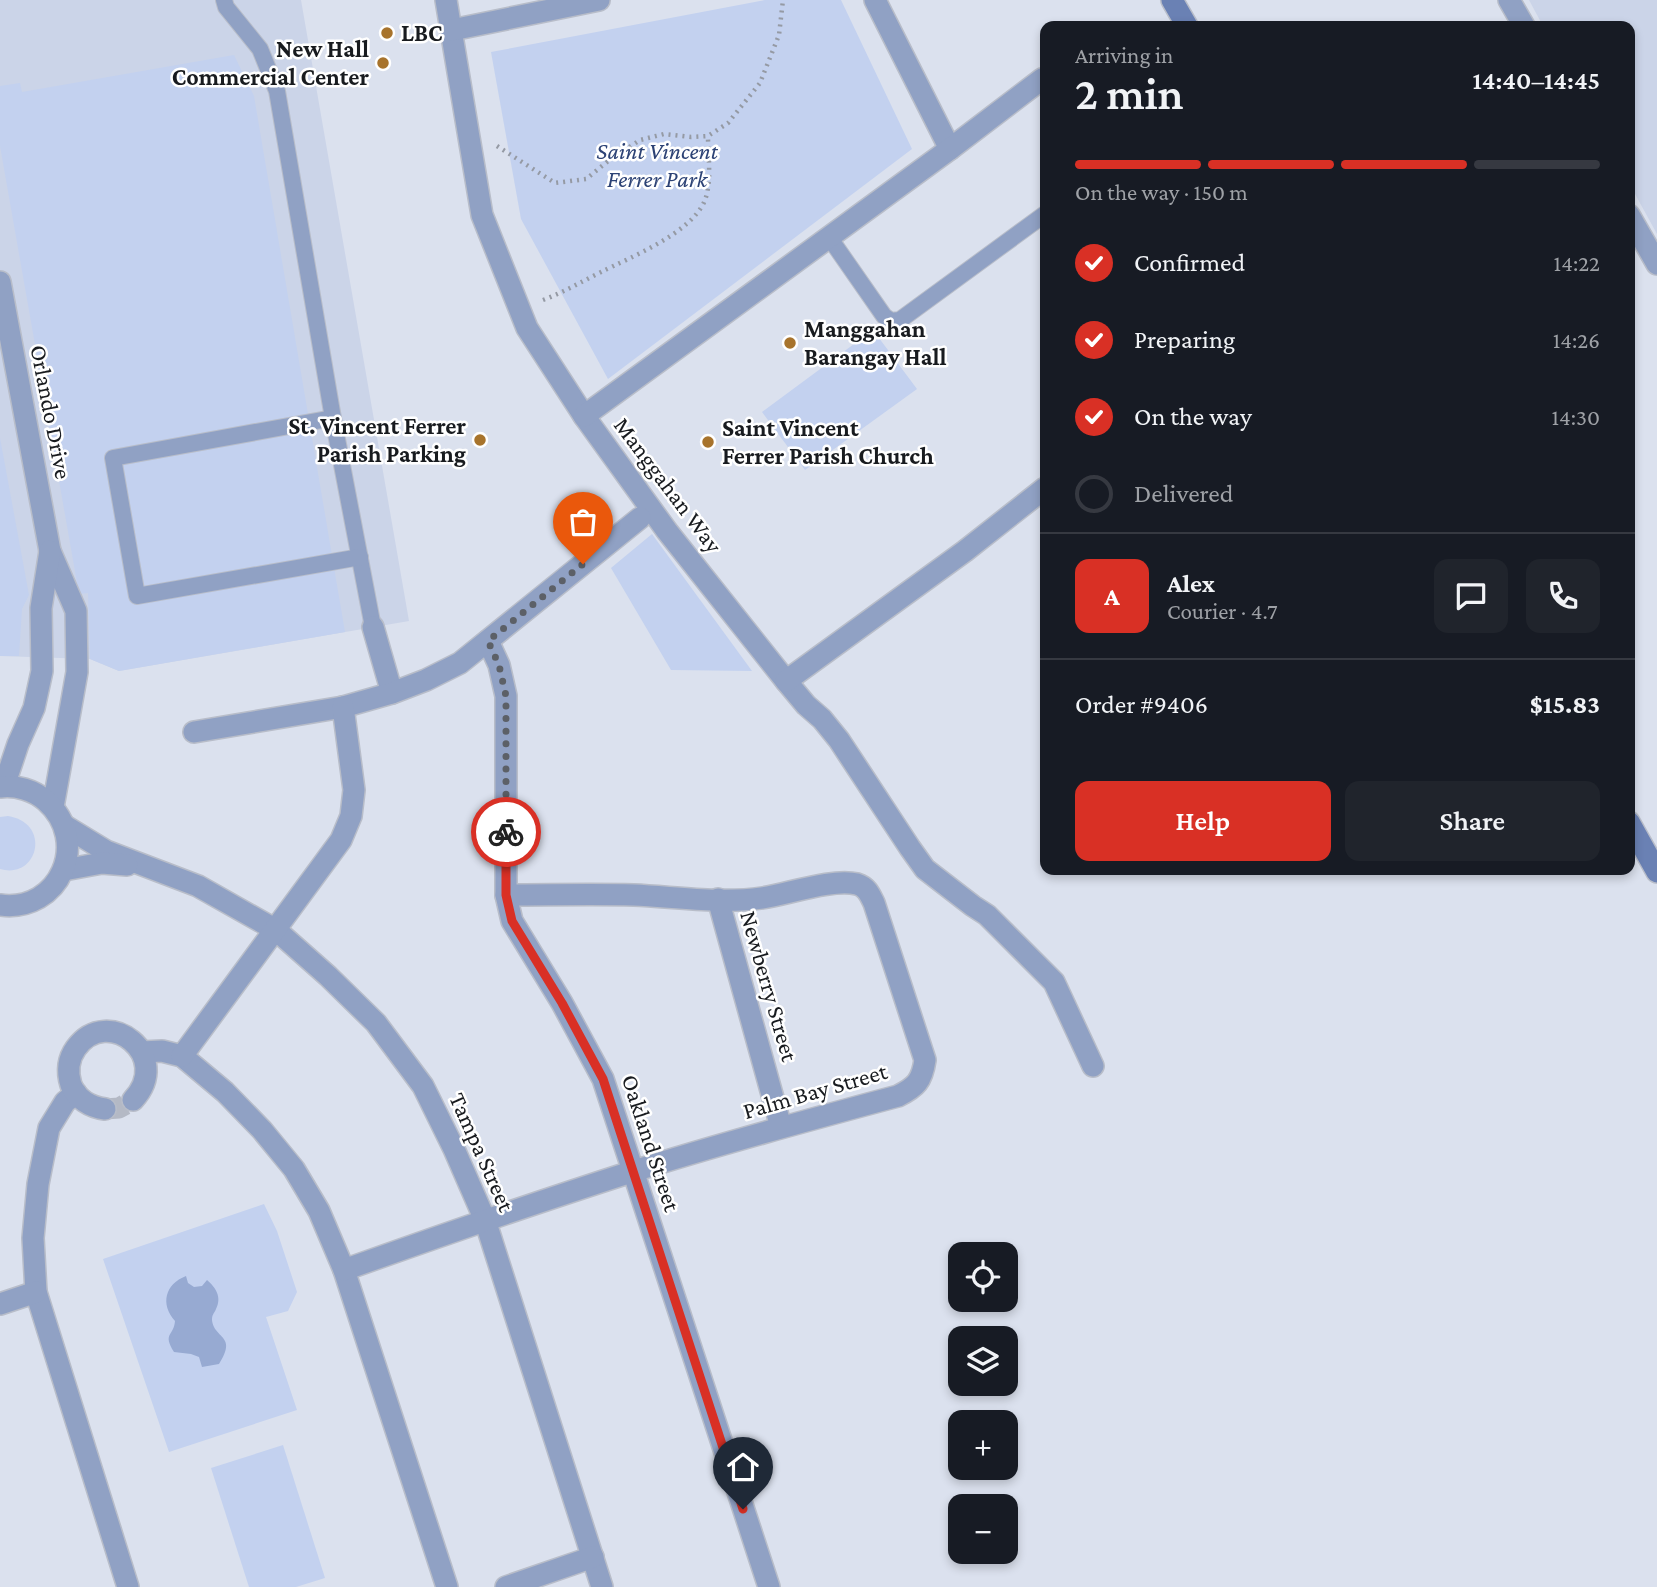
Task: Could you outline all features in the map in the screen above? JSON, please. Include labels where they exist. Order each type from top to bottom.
[{"type":"main road","points":[[1172,0],[1184,21]]},
{"type":"main road","points":[[1635,833],[1657,872]]},
{"type":"street","name":"Manggahan Way","points":[[446,0],[482,215],[527,328],[584,416],[667,531],[786,681],[839,740],[925,869],[988,915],[1054,982],[1093,1066]]},
{"type":"street","points":[[452,30],[599,0]]},
{"type":"street","points":[[876,0],[950,149]]},
{"type":"street","points":[[1509,0],[1521,21]]},
{"type":"street","points":[[584,416],[1040,81]]},
{"type":"street","points":[[1635,226],[1657,264]]},
{"type":"street","name":"Orlando Drive","points":[[0,282],[50,551],[76,611],[77,672],[53,807]]},
{"type":"street","points":[[786,681],[965,551],[1040,492]]},
{"type":"street","points":[[194,732],[343,707],[426,680],[460,663],[640,517]]},
{"type":"street","name":"Orlando Drive","points":[[2,787],[34,708],[42,671],[41,608],[50,551]]},
{"type":"street","points":[[373,627],[392,693]]},
{"type":"street","name":"Oakland Street","points":[[488,641],[499,665],[506,696],[506,895],[512,921],[562,1003],[603,1079],[769,1587]]},
{"type":"street","points":[[182,1056],[341,840],[351,816],[354,790],[343,707]]},
{"type":"street","points":[[0,905],[26,903],[42,896],[55,884],[64,870],[68,848],[65,826],[53,807],[40,795],[22,788],[2,787]]},
{"type":"street","name":"Tampa Street","points":[[65,826],[106,851],[198,886],[276,930],[376,1023],[423,1086],[485,1220],[602,1587]]},
{"type":"street","name":"Tampa Street","points":[[64,870],[102,863],[142,866]]},
{"type":"street","name":"Palm Bay Street","points":[[344,1270],[633,1171],[898,1096],[913,1089],[923,1075],[925,1060],[874,903],[869,892],[859,885],[844,883],[760,898],[718,900],[632,895],[506,895]]},
{"type":"street","name":"Newberry Street","points":[[718,900],[781,1127]]},
{"type":"street","points":[[105,1109],[88,1104],[76,1093],[69,1078],[70,1059],[74,1051],[86,1038],[103,1032],[113,1032],[130,1039],[142,1052],[146,1077],[143,1086],[132,1100]]},
{"type":"street","points":[[142,1052],[162,1051],[182,1056],[225,1092],[262,1130],[294,1169],[319,1212],[344,1270],[447,1587]]},
{"type":"street","points":[[76,1093],[65,1101],[48,1128],[38,1184],[33,1238],[36,1292],[128,1587]]},
{"type":"street","points":[[0,1304],[36,1292]]},
{"type":"street","points":[[506,1587],[593,1557]]},
{"type":"lane","points":[[224,0],[226,7],[260,49],[277,91],[333,418],[373,627]]},
{"type":"lane","points":[[829,237],[884,316],[891,321],[900,320],[1040,218]]},
{"type":"lane","points":[[333,418],[113,458],[137,596],[360,556]]},
{"type":"path","points":[[467,126],[555,183],[586,179],[640,140],[664,134],[708,136],[728,123],[760,83],[779,35],[783,0]]},
{"type":"path","points":[[519,309],[564,292],[656,245],[692,219],[705,201],[707,191],[708,136]]},
{"type":"shaded area","points":[[0,0],[301,0],[409,621],[119,671],[90,659],[0,656]]},
{"type":"shaded area","points":[[1529,0],[1657,0],[1657,234],[1635,194],[1635,21],[1540,21]]},
{"type":"shaded area","points":[[186,1276],[188,1283],[194,1287],[202,1286],[207,1280],[217,1293],[218,1305],[212,1320],[226,1342],[219,1364],[202,1367],[199,1357],[174,1352],[169,1341],[175,1321],[167,1308],[167,1295],[173,1284]]},
{"type":"green space","name":"Saint Vincent Ferrer Park","points":[[765,0],[841,0],[912,149],[608,379],[521,219],[491,52]]},
{"type":"green space","points":[[234,55],[254,96],[345,632],[119,671],[90,659],[88,593],[79,594],[0,146],[0,86],[20,83],[22,92]]},
{"type":"green space","points":[[873,330],[917,389],[805,470],[762,412]]},
{"type":"green space","points":[[0,438],[29,595],[22,609],[19,656],[0,656]]},
{"type":"green space","points":[[652,534],[752,671],[671,670],[611,568]]},
{"type":"green space","points":[[8,816],[22,821],[31,829],[35,839],[31,859],[13,870],[0,869],[0,817]]},
{"type":"green space","points":[[264,1204],[277,1231],[297,1292],[288,1311],[266,1317],[297,1410],[169,1452],[103,1259]]},
{"type":"green space","points":[[283,1445],[325,1578],[296,1587],[249,1587],[211,1468]]},
{"type":"tunnel","points":[[105,1109],[119,1108],[133,1100]]},
{"type":"way so far","points":[[506,832],[506,696],[499,665],[488,641],[583,564]]},
{"type":"place","name":"LBC","points":[[387,33]]},
{"type":"place","name":"New Hall Commercial Center","points":[[383,63]]},
{"type":"place","name":"Manggahan Barangay Hall","points":[[790,343]]},
{"type":"place","name":"St. Vincent Ferrer Parish Parking","points":[[480,440]]},
{"type":"place","name":"Saint Vincent Ferrer Parish Church","points":[[708,442]]},
{"type":"route","points":[[506,832],[506,895],[512,921],[562,1003],[603,1079],[743,1509]]}]
